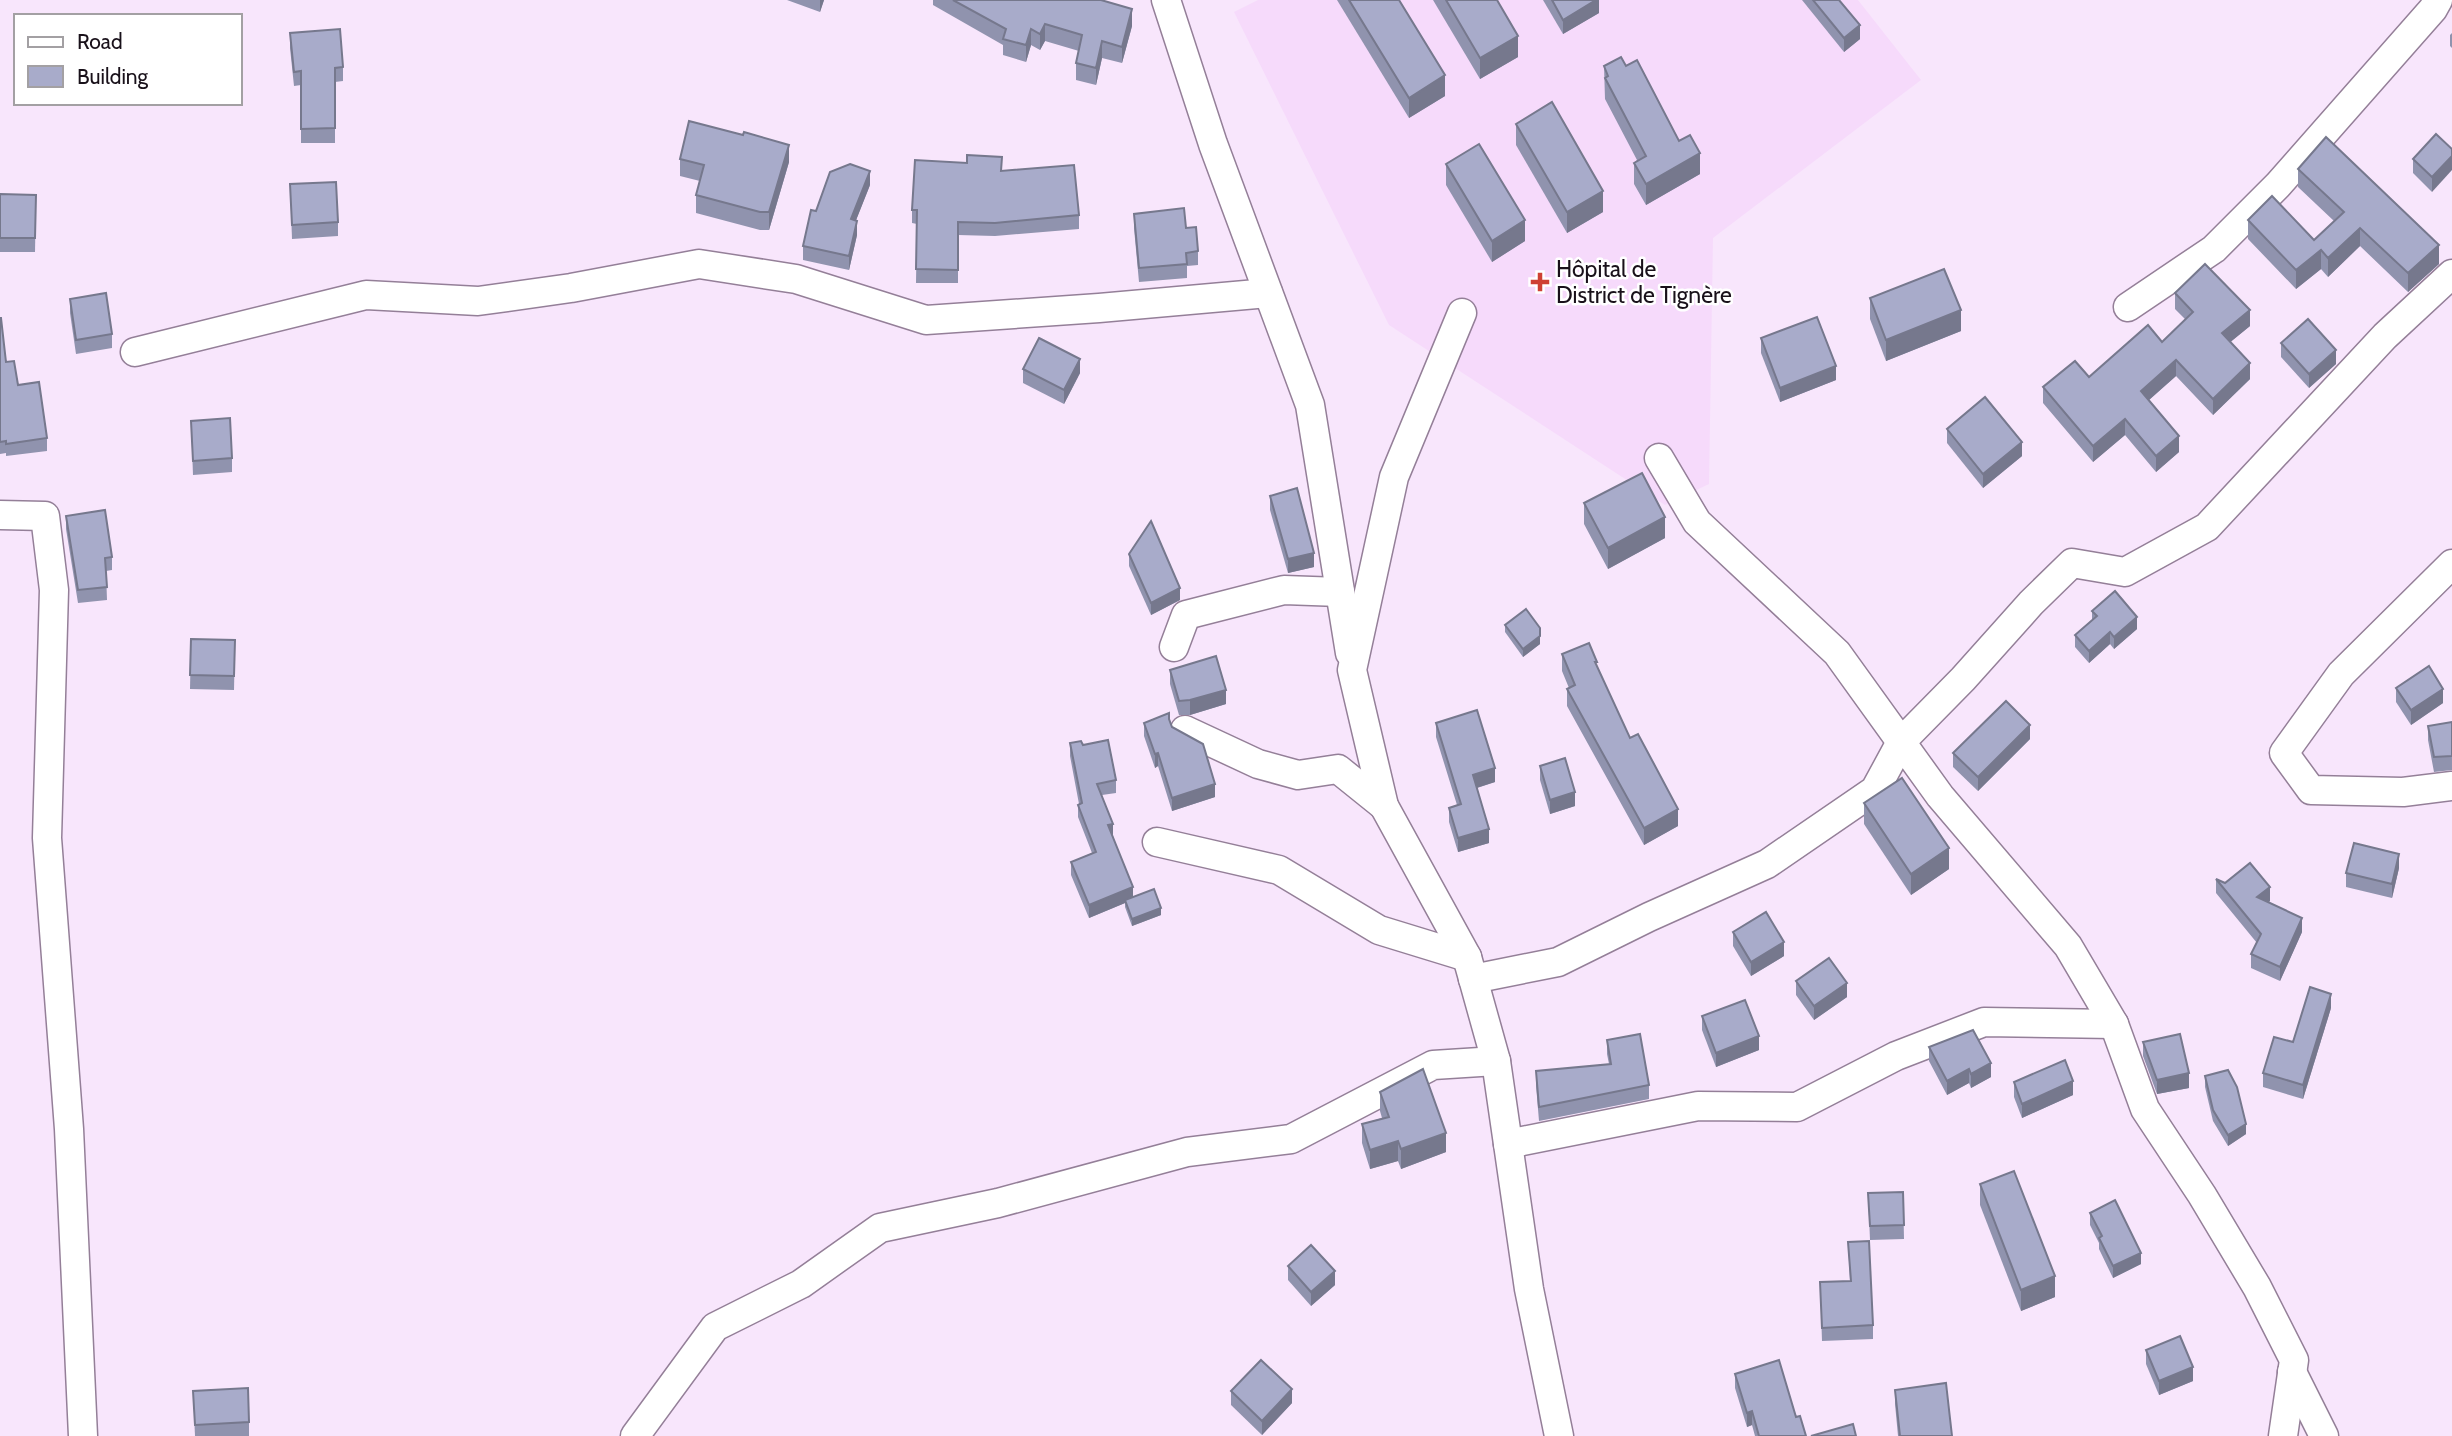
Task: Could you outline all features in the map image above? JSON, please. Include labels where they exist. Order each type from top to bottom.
[{"type":"street","points":[[1166,0],[1213,145],[1310,405],[1352,670],[1384,806],[1470,968],[1496,1061],[1529,1289],[1559,1436]]},
{"type":"street","points":[[2128,307],[2214,249],[2278,185],[2438,0]]},
{"type":"street","points":[[135,352],[366,295],[478,301],[571,288],[699,264],[796,279],[926,320],[1268,293]]},
{"type":"street","points":[[1157,842],[1279,870],[1379,930],[1470,968],[1558,962],[1649,917],[1767,864],[1875,790],[1901,742],[2072,563],[2125,572],[2207,527],[2385,336],[2452,274]]},
{"type":"street","points":[[1352,670],[1394,477],[1462,313]]},
{"type":"street","points":[[1659,458],[1697,522],[1837,653],[1940,796],[2068,946],[2114,1024],[2145,1109],[2202,1195],[2257,1287],[2294,1360],[2283,1436]]},
{"type":"street","points":[[0,515],[45,516],[54,590],[47,838],[68,1129],[83,1436]]},
{"type":"street","points":[[2452,564],[2342,674],[2284,752],[2311,790],[2403,792],[2452,786]]},
{"type":"street","points":[[1174,647],[1186,615],[1284,590],[1340,592]]},
{"type":"street","points":[[1185,730],[1258,764],[1298,775],[1338,769],[1384,806]]},
{"type":"street","points":[[1508,1144],[1698,1106],[1797,1107],[1896,1056],[1984,1022],[2114,1024]]},
{"type":"street","points":[[635,1436],[715,1327],[801,1284],[880,1228],[998,1203],[1187,1152],[1291,1139],[1433,1065],[1496,1061]]},
{"type":"street","points":[[2292,1372],[2323,1436]]},
{"type":"shaded area","name":"Hôpital de District de Tignère","points":[[1258,0],[1858,0],[1921,80],[1713,238],[1709,484],[1665,505],[1389,325],[1234,12]]},
{"type":"building","points":[[953,0],[1101,0],[1132,9],[1122,47],[1102,41],[1096,68],[1076,63],[1082,35],[1045,24],[1040,34],[1031,29],[1026,45],[1003,39],[1006,29]]},
{"type":"building","points":[[1349,0],[1399,0],[1445,75],[1409,98]]},
{"type":"building","points":[[1446,0],[1497,0],[1518,36],[1480,58]]},
{"type":"building","points":[[1552,0],[1596,0],[1563,20]]},
{"type":"building","points":[[1813,0],[1839,0],[1860,25],[1844,38]]},
{"type":"building","points":[[340,29],[343,67],[335,68],[335,128],[301,129],[301,71],[294,72],[290,33]]},
{"type":"building","points":[[1621,57],[1626,66],[1637,60],[1679,141],[1690,135],[1700,153],[1646,184],[1634,163],[1646,156],[1605,78],[1608,76],[1604,66]]},
{"type":"building","points":[[1552,102],[1603,191],[1567,212],[1516,124]]},
{"type":"building","points":[[689,121],[743,135],[744,132],[789,145],[769,212],[696,195],[704,165],[680,159]]},
{"type":"building","points":[[2436,134],[2452,149],[2452,156],[2432,177],[2413,159]]},
{"type":"building","points":[[2326,137],[2439,245],[2408,273],[2360,228],[2328,258],[2321,250],[2296,270],[2248,220],[2272,196],[2314,240],[2344,212],[2298,169]]},
{"type":"building","points":[[1479,144],[1525,220],[1492,241],[1446,164]]},
{"type":"building","points":[[967,155],[1002,157],[1001,171],[1074,165],[1079,215],[995,223],[958,222],[958,270],[916,269],[917,210],[912,210],[915,160],[967,163]]},
{"type":"building","points":[[850,164],[870,171],[851,219],[857,221],[849,256],[803,246],[811,210],[816,211],[830,172]]},
{"type":"building","points":[[336,182],[338,222],[292,225],[290,184]]},
{"type":"building","points":[[0,194],[36,195],[35,238],[0,238]]},
{"type":"building","points":[[1184,208],[1186,228],[1196,227],[1198,251],[1186,253],[1187,264],[1139,268],[1134,214]]},
{"type":"building","points":[[2205,264],[2250,310],[2222,333],[2250,363],[2213,399],[2176,360],[2141,391],[2179,436],[2156,456],[2125,419],[2093,446],[2043,387],[2075,361],[2089,377],[2148,325],[2162,342],[2193,312],[2175,293]]},
{"type":"building","points":[[1944,269],[1961,310],[1886,340],[1870,298]]},
{"type":"building","points":[[106,293],[112,334],[76,340],[70,299]]},
{"type":"building","points":[[1817,317],[1836,366],[1780,388],[1761,338]]},
{"type":"building","points":[[0,318],[6,362],[14,361],[18,385],[39,382],[47,438],[6,444],[6,441],[0,442]]},
{"type":"building","points":[[2308,319],[2336,350],[2309,374],[2281,343]]},
{"type":"building","points":[[1039,338],[1080,359],[1064,390],[1023,369]]},
{"type":"building","points":[[1985,397],[2022,442],[1983,474],[1947,429]]},
{"type":"building","points":[[230,418],[232,458],[193,461],[191,421]]},
{"type":"building","points":[[1642,473],[1665,517],[1608,548],[1584,503]]},
{"type":"building","points":[[1297,488],[1314,553],[1288,559],[1270,496]]},
{"type":"building","points":[[105,510],[112,557],[105,558],[107,587],[78,590],[66,516]]},
{"type":"building","points":[[1151,521],[1180,588],[1151,603],[1129,554]]},
{"type":"building","points":[[2115,591],[2137,617],[2114,637],[2110,632],[2089,651],[2075,635],[2097,616],[2092,611]]},
{"type":"building","points":[[1526,609],[1540,628],[1540,636],[1523,649],[1505,625]]},
{"type":"building","points":[[191,639],[235,640],[234,676],[190,675]]},
{"type":"building","points":[[1589,643],[1630,738],[1638,734],[1678,809],[1644,828],[1567,689],[1575,685],[1562,654]]},
{"type":"building","points":[[1216,656],[1226,690],[1179,701],[1170,670]]},
{"type":"building","points":[[2429,666],[2443,689],[2411,710],[2396,688]]},
{"type":"building","points":[[2006,701],[2030,725],[1978,777],[1953,753]]},
{"type":"building","points":[[1477,710],[1495,768],[1473,775],[1489,829],[1458,838],[1449,808],[1461,804],[1436,723]]},
{"type":"building","points":[[1169,713],[1172,727],[1203,744],[1215,784],[1172,798],[1158,753],[1155,754],[1144,723]]},
{"type":"building","points":[[2452,722],[2452,756],[2434,757],[2428,726]]},
{"type":"building","points":[[1108,740],[1116,780],[1097,784],[1113,824],[1108,825],[1133,887],[1089,905],[1071,862],[1096,852],[1078,805],[1082,803],[1070,743],[1081,741],[1083,745]]},
{"type":"building","points":[[1565,758],[1575,792],[1550,800],[1540,766]]},
{"type":"building","points":[[1902,778],[1949,848],[1911,874],[1864,803]]},
{"type":"building","points":[[2354,843],[2399,854],[2392,884],[2346,873]]},
{"type":"building","points":[[2250,863],[2270,887],[2257,897],[2302,918],[2280,967],[2251,954],[2261,934],[2216,879],[2225,883]]},
{"type":"building","points":[[1154,889],[1161,908],[1132,919],[1125,900]]},
{"type":"building","points":[[1766,912],[1784,942],[1751,962],[1733,932]]},
{"type":"building","points":[[1829,958],[1847,983],[1814,1006],[1796,981]]},
{"type":"building","points":[[2310,987],[2331,994],[2303,1085],[2263,1073],[2274,1037],[2293,1042]]},
{"type":"building","points":[[1745,1000],[1759,1036],[1716,1053],[1702,1016]]},
{"type":"building","points":[[1973,1030],[1991,1063],[1971,1074],[1969,1069],[1947,1081],[1929,1047]]},
{"type":"building","points":[[1640,1034],[1649,1085],[1539,1107],[1536,1071],[1611,1064],[1607,1040]]},
{"type":"building","points":[[2180,1034],[2189,1073],[2157,1080],[2143,1042]]},
{"type":"building","points":[[2065,1060],[2073,1081],[2022,1104],[2014,1082]]},
{"type":"building","points":[[1423,1069],[1446,1133],[1401,1149],[1398,1141],[1370,1150],[1362,1124],[1389,1117],[1380,1092]]},
{"type":"building","points":[[2228,1070],[2237,1087],[2246,1124],[2228,1135],[2213,1110],[2205,1076]]},
{"type":"building","points":[[2014,1171],[2055,1276],[2021,1290],[1980,1184]]},
{"type":"building","points":[[1903,1192],[1904,1225],[1870,1226],[1868,1193]]},
{"type":"building","points":[[2115,1200],[2141,1253],[2113,1266],[2090,1213]]},
{"type":"building","points":[[1869,1241],[1873,1325],[1822,1328],[1820,1282],[1851,1281],[1848,1242]]},
{"type":"building","points":[[1311,1245],[1335,1271],[1311,1292],[1288,1266]]},
{"type":"building","points":[[2180,1336],[2193,1367],[2159,1381],[2146,1350]]},
{"type":"building","points":[[1261,1360],[1292,1389],[1262,1421],[1231,1391]]},
{"type":"building","points":[[1779,1360],[1796,1417],[1800,1416],[1806,1436],[1759,1436],[1752,1411],[1747,1413],[1735,1374]]},
{"type":"building","points":[[1946,1383],[1952,1436],[1900,1436],[1895,1390]]},
{"type":"building","points":[[248,1388],[249,1422],[195,1425],[193,1391]]},
{"type":"building","points":[[1853,1424],[1856,1436],[1811,1436]]},
{"type":"place","name":"Hôpital de District de Tignère","points":[[1540,282]]}]
